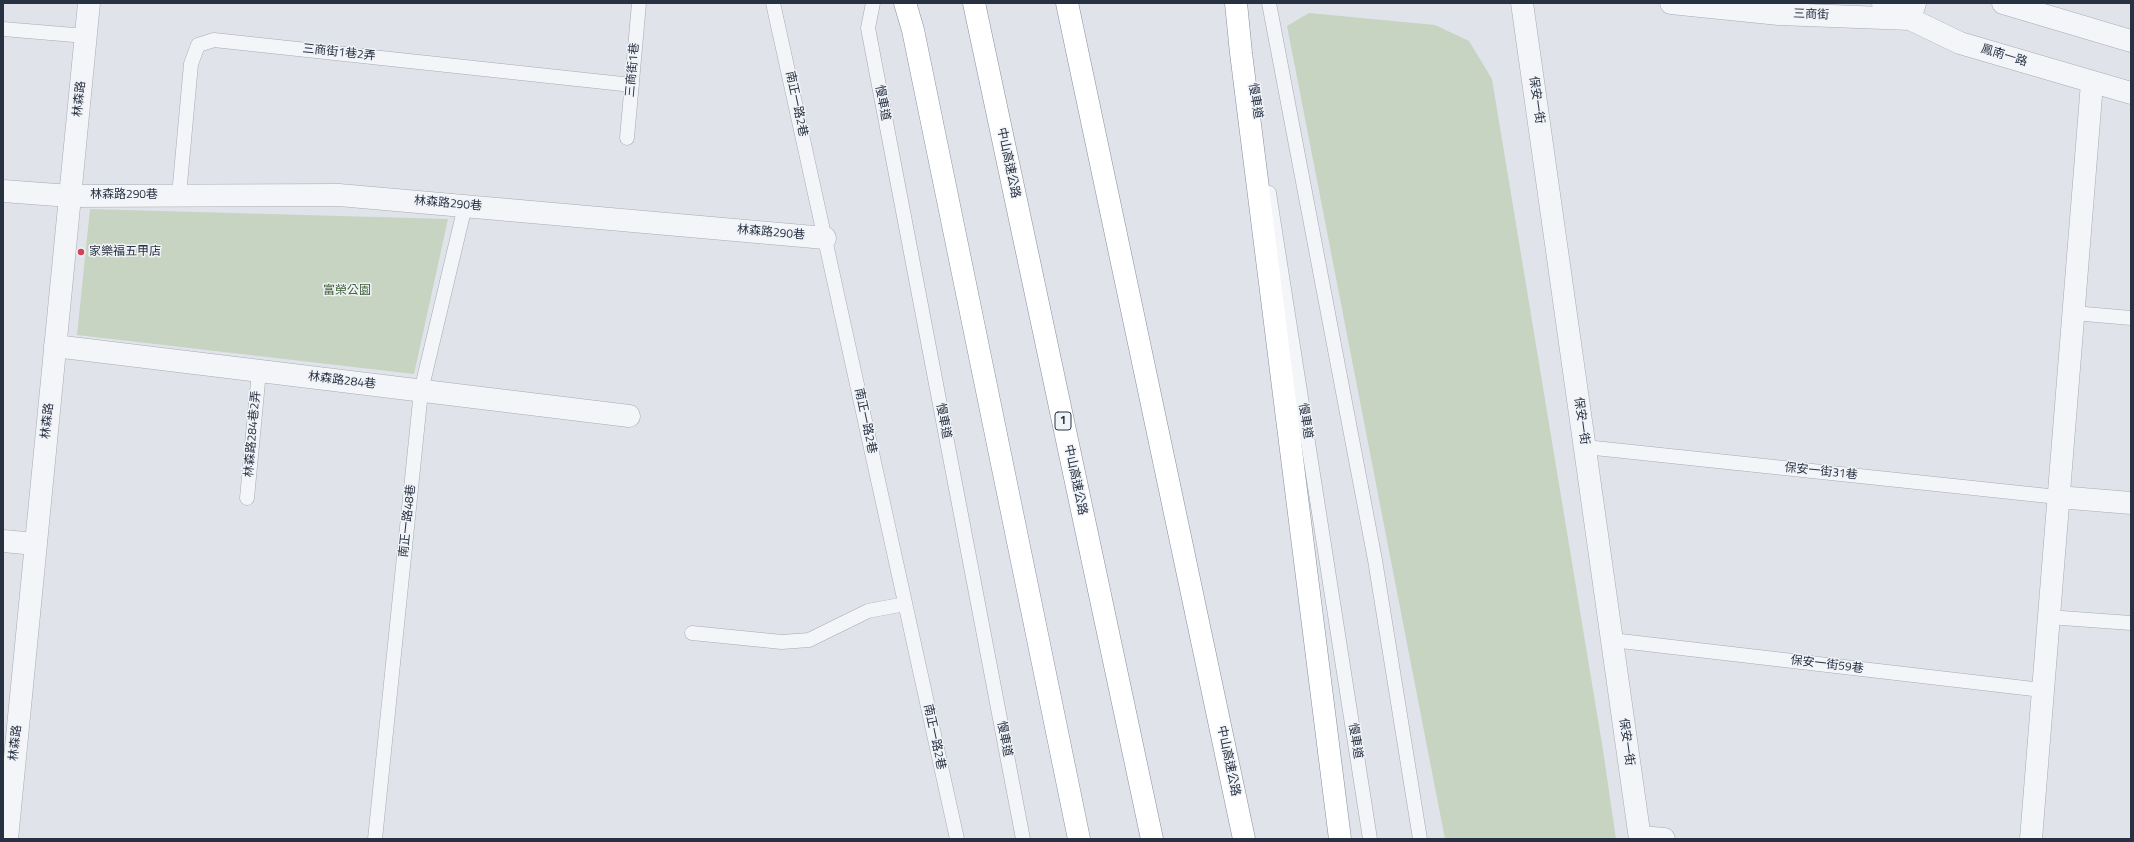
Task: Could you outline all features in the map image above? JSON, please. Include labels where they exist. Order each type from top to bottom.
[{"type":"highway","points":[[905,3],[913,30],[1079,839]]},
{"type":"highway","name":"中山高速公路","points":[[974,3],[1152,839]]},
{"type":"highway","name":"中山高速公路","points":[[1067,3],[1244,839]]},
{"type":"highway","points":[[1238,3],[1241,53],[1340,839]]},
{"type":"street","name":"林森路","points":[[7,839],[89,3]]},
{"type":"street","name":"保安一街","points":[[1522,3],[1640,838]]},
{"type":"street","name":"三商街","points":[[1671,3],[1779,14],[1912,11]]},
{"type":"street","name":"鳳南一路","points":[[1883,3],[1912,11],[1960,44],[2092,83],[2131,92]]},
{"type":"street","points":[[2004,3],[2131,41]]},
{"type":"street","points":[[2031,839],[2092,83]]},
{"type":"street","name":"林森路290巷","points":[[3,191],[70,196],[339,195],[825,238]]},
{"type":"street","name":"林森路284巷","points":[[55,346],[629,416]]},
{"type":"street","points":[[2058,497],[2131,503]]},
{"type":"street","points":[[3,541],[36,544]]},
{"type":"street","points":[[1640,838],[1664,839]]},
{"type":"lane","name":"三商街1巷","points":[[627,138],[639,3]]},
{"type":"lane","name":"南正一路2巷","points":[[773,3],[957,839]]},
{"type":"lane","name":"慢車道","points":[[873,3],[868,28],[1023,839]]},
{"type":"lane","name":"慢車道","points":[[1238,3],[1370,839]]},
{"type":"lane","points":[[1269,3],[1375,560],[1420,839]]},
{"type":"lane","points":[[3,29],[86,36]]},
{"type":"lane","name":"三商街1巷2弄","points":[[179,195],[191,64],[198,45],[214,40],[632,85]]},
{"type":"lane","name":"南正一路48巷","points":[[375,839],[421,391],[465,206]]},
{"type":"lane","points":[[2073,313],[2131,318]]},
{"type":"lane","name":"林森路284巷2弄","points":[[247,498],[259,371]]},
{"type":"lane","name":"保安一街31巷","points":[[1585,447],[2058,497]]},
{"type":"lane","points":[[692,633],[782,642],[809,640],[868,611],[905,604]]},
{"type":"lane","points":[[2048,617],[2131,623]]},
{"type":"lane","name":"保安一街59巷","points":[[1612,640],[2042,690]]},
{"type":"green space","points":[[1309,13],[1435,25],[1469,41],[1492,79],[1603,750],[1616,839],[1445,839],[1287,26]]},
{"type":"green space","name":"富榮公園","points":[[90,209],[448,219],[414,374],[77,335]]},
{"type":"place","name":"家樂福五甲店","points":[[81,252]]}]
